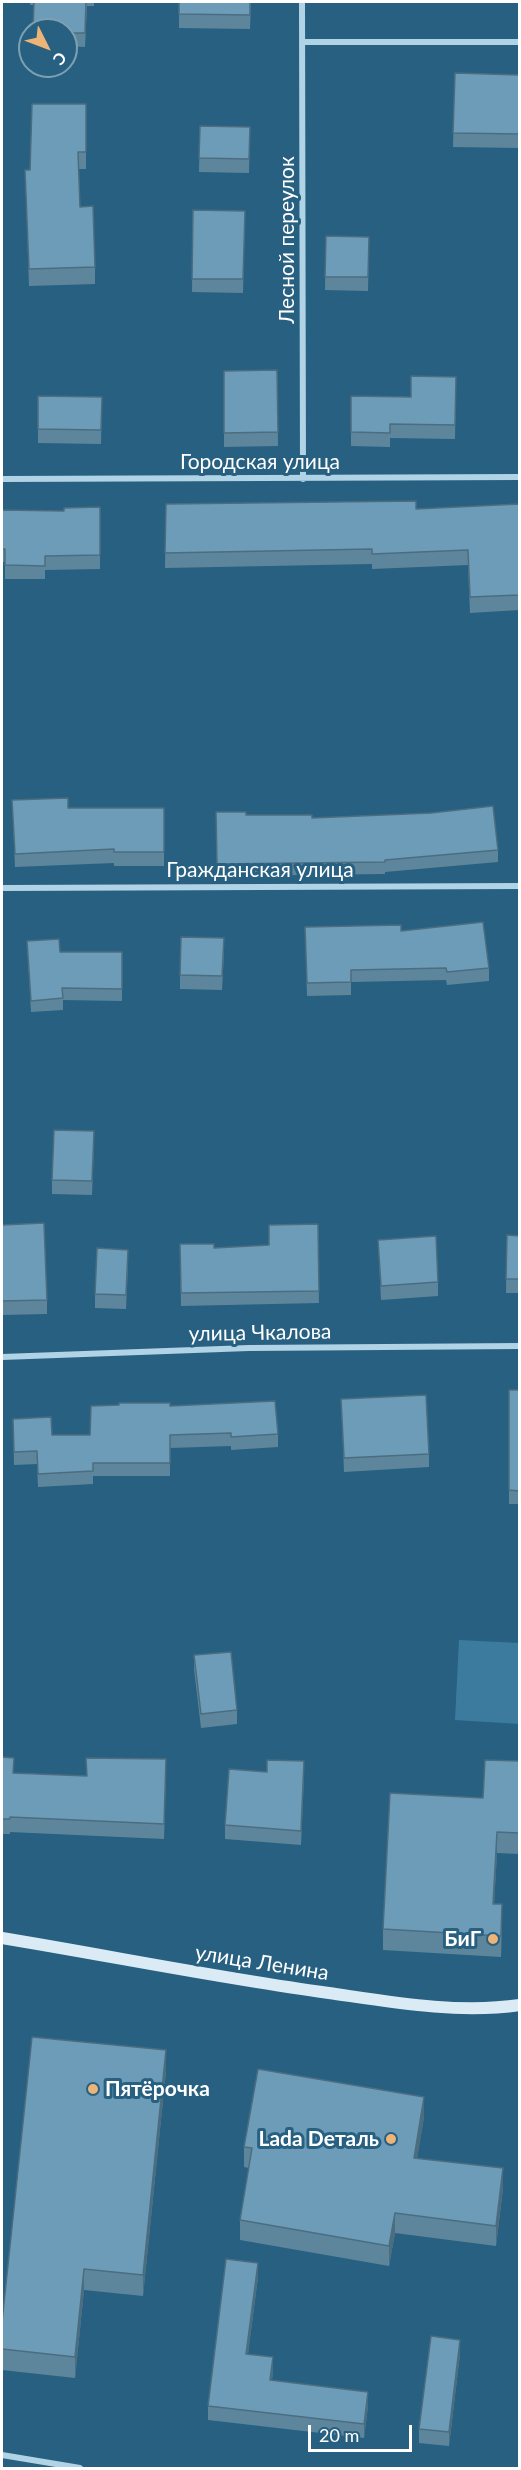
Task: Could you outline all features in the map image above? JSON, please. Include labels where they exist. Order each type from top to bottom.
[{"type":"main road","name":"улица Ленина","points":[[2,1938],[240,1981],[386,2001],[446,2007],[519,2005]]},
{"type":"street","name":"Лесной переулок","points":[[302,2],[303,479]]},
{"type":"street","points":[[303,42],[519,42]]},
{"type":"street","name":"Городская улица","points":[[2,479],[519,477]]},
{"type":"street","name":"Гражданская улица","points":[[2,888],[519,886]]},
{"type":"street","name":"улица Чкалова","points":[[2,1358],[249,1348],[519,1346]]},
{"type":"street","points":[[2,2455],[80,2469]]},
{"type":"shaded area","points":[[459,1640],[519,1643],[519,1724],[455,1720]]},
{"type":"building","points":[[34,2],[86,2],[85,33],[78,33],[78,18],[33,18]]},
{"type":"building","points":[[179,2],[250,2],[250,15],[179,14]]},
{"type":"building","points":[[455,73],[519,75],[519,134],[453,133]]},
{"type":"building","points":[[32,104],[86,104],[86,152],[78,152],[80,207],[93,206],[95,267],[29,269],[25,170],[30,170]]},
{"type":"building","points":[[200,126],[250,127],[249,159],[199,158]]},
{"type":"building","points":[[193,210],[245,211],[243,279],[192,279]]},
{"type":"building","points":[[326,236],[369,237],[368,277],[325,277]]},
{"type":"building","points":[[277,370],[278,432],[224,433],[224,371]]},
{"type":"building","points":[[411,376],[456,377],[455,425],[390,424],[390,433],[351,432],[351,396],[411,397]]},
{"type":"building","points":[[38,396],[102,397],[101,430],[38,429]]},
{"type":"building","points":[[416,501],[416,509],[519,504],[519,595],[470,597],[468,550],[372,554],[372,549],[165,553],[166,504]]},
{"type":"building","points":[[100,507],[100,555],[45,556],[45,566],[5,565],[5,549],[2,549],[2,510],[64,511],[64,508]]},
{"type":"building","points":[[68,798],[68,808],[164,808],[164,852],[114,852],[114,849],[15,854],[12,800]]},
{"type":"building","points":[[493,806],[498,850],[385,860],[385,862],[217,864],[216,812],[246,812],[246,815],[312,815],[312,818],[431,813]]},
{"type":"building","points":[[483,922],[489,968],[447,972],[446,968],[351,970],[351,982],[307,983],[305,927],[401,925],[401,931]]},
{"type":"building","points":[[181,937],[224,938],[222,976],[180,975]]},
{"type":"building","points":[[59,939],[60,952],[122,952],[122,989],[62,988],[63,998],[31,1001],[27,941]]},
{"type":"building","points":[[54,1130],[94,1131],[92,1181],[52,1180]]},
{"type":"building","points":[[44,1223],[47,1300],[2,1301],[2,1225]]},
{"type":"building","points":[[318,1224],[319,1291],[181,1293],[180,1244],[214,1244],[214,1248],[269,1245],[269,1225]]},
{"type":"building","points":[[507,1235],[519,1236],[519,1279],[506,1279]]},
{"type":"building","points":[[436,1236],[438,1282],[381,1286],[378,1240]]},
{"type":"building","points":[[97,1248],[128,1250],[126,1295],[95,1294]]},
{"type":"building","points":[[509,1390],[519,1390],[519,1491],[509,1490]]},
{"type":"building","points":[[426,1395],[429,1454],[344,1458],[341,1399]]},
{"type":"building","points":[[275,1401],[278,1434],[231,1437],[231,1433],[170,1435],[170,1463],[93,1463],[93,1471],[38,1474],[37,1451],[14,1452],[13,1419],[51,1417],[52,1435],[90,1435],[91,1406],[119,1405],[119,1403],[170,1403],[170,1406]]},
{"type":"building","points":[[231,1652],[237,1710],[201,1714],[194,1655]]},
{"type":"building","points":[[2,1757],[14,1758],[13,1773],[87,1776],[86,1758],[166,1759],[164,1824],[10,1817],[10,1819],[2,1819]]},
{"type":"building","points":[[267,1760],[304,1761],[301,1831],[225,1825],[229,1769],[267,1772]]},
{"type":"building","points":[[485,1760],[519,1761],[519,1833],[497,1832],[493,1904],[502,1904],[501,1936],[383,1929],[390,1793],[483,1798]]},
{"type":"building","points":[[32,2037],[166,2050],[143,2275],[84,2269],[75,2357],[2,2349],[2,2322]]},
{"type":"building","points":[[258,2069],[424,2097],[414,2158],[503,2168],[496,2226],[395,2213],[389,2246],[240,2220],[252,2148],[244,2147]]},
{"type":"building","points":[[226,2259],[258,2263],[246,2354],[273,2357],[270,2380],[368,2392],[364,2424],[208,2406]]},
{"type":"building","points":[[431,2336],[460,2340],[449,2432],[419,2429]]},
{"type":"place","name":"БиГ","points":[[493,1939]]},
{"type":"place","name":"Пятёрочка","points":[[93,2089]]},
{"type":"place","name":"Lada Dеталь","points":[[391,2139]]}]
